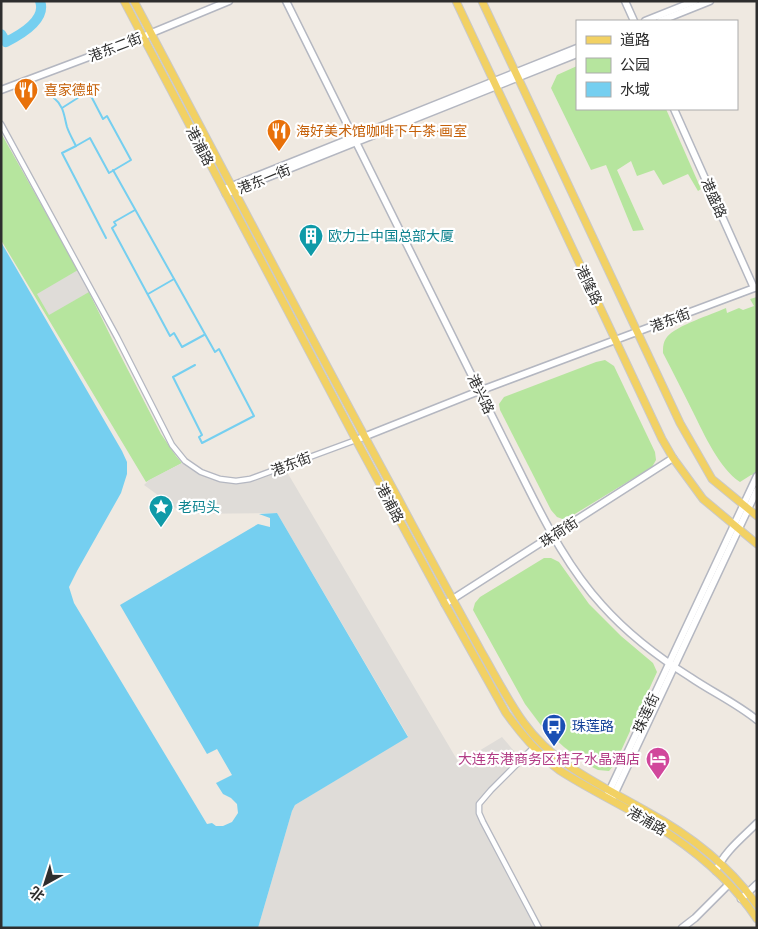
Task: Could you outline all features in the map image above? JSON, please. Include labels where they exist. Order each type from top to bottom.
[{"type":"main road","name":"港浦路","points":[[124,1],[356,440],[444,604],[506,713],[546,760],[559,770],[672,836],[692,850],[716,871],[757,919]]},
{"type":"main road","name":"港浦路","points":[[134,1],[364,437],[453,600],[524,723],[538,741],[570,767],[672,826],[702,847],[748,892],[757,905]]},
{"type":"main road","name":"港东二街","points":[[1,90],[142,37],[229,1]]},
{"type":"main road","name":"港兴路","points":[[286,1],[533,498],[567,560],[602,606],[648,648],[757,720]]},
{"type":"main road","name":"港隆路","points":[[456,1],[662,439],[673,458],[703,499],[757,544]]},
{"type":"main road","name":"港隆路","points":[[482,1],[680,423],[712,479],[757,516]]},
{"type":"main road","points":[[625,1],[634,20]]},
{"type":"main road","points":[[648,20],[695,1]]},
{"type":"main road","points":[[662,20],[710,1]]},
{"type":"main road","name":"港东一街","points":[[225,192],[226,194],[233,188],[495,84],[576,48]]},
{"type":"main road","name":"港东一街","points":[[517,75],[576,54]]},
{"type":"main road","name":"港盛路","points":[[674,110],[755,288]]},
{"type":"main road","name":"港东街","points":[[356,440],[755,288]]},
{"type":"main road","name":"珠荷街","points":[[444,604],[673,458]]},
{"type":"main road","name":"珠莲街","points":[[746,507],[757,476]]},
{"type":"main road","name":"珠莲街","points":[[608,800],[612,799],[612,792],[736,527],[757,490]]},
{"type":"main road","points":[[716,871],[719,862],[757,823]]},
{"type":"main road","points":[[682,928],[695,918],[728,884]]},
{"type":"main road","points":[[741,898],[757,884]]},
{"type":"street","name":"港东街","points":[[1,124],[117,337],[162,427],[172,445],[185,461],[201,472],[220,479],[236,481],[250,479],[356,440]]},
{"type":"street","points":[[534,747],[484,797],[479,804],[479,813],[539,928]]},
{"type":"green space","points":[[576,66],[576,110],[666,110],[701,189],[698,191],[688,174],[663,185],[654,170],[637,176],[631,161],[617,170],[644,230],[633,231],[606,165],[591,170],[551,88],[557,75]]},
{"type":"green space","points":[[1,133],[78,270],[161,434],[182,463],[146,482],[1,240]]},
{"type":"green space","points":[[757,297],[757,473],[740,482],[725,468],[713,450],[663,353],[663,347],[667,337],[678,328],[726,308],[727,313],[739,308],[743,310],[754,306],[750,299]]},
{"type":"green space","points":[[605,360],[614,366],[655,452],[656,460],[652,467],[565,520],[557,517],[551,510],[500,410],[499,404],[504,397]]},
{"type":"green space","points":[[544,558],[551,558],[559,562],[589,604],[621,636],[653,663],[657,672],[615,764],[609,771],[598,770],[588,765],[543,728],[525,704],[473,610],[475,603],[480,597]]},
{"type":"shaded area","points":[[78,270],[89,292],[49,315],[37,294]]},
{"type":"shaded area","points":[[182,463],[220,479],[250,479],[284,467],[459,763],[502,737],[521,759],[479,804],[479,813],[539,928],[258,928],[295,805],[408,736],[277,513],[184,514],[144,485],[149,480]]},
{"type":"water","points":[[1,242],[127,462],[127,474],[121,493],[69,587],[74,603],[207,824],[212,823],[216,826],[223,826],[232,822],[238,813],[237,804],[223,794],[216,783],[232,775],[217,749],[207,754],[120,605],[258,524],[270,527],[270,518],[259,514],[277,513],[408,737],[295,805],[258,928],[1,928]]},
{"type":"waterway","points":[[1,34],[6,42],[31,26],[40,14],[40,1]]},
{"type":"waterway","points":[[62,108],[87,92],[103,119],[107,116],[131,160],[109,173],[90,138],[76,146]]},
{"type":"waterway","points":[[54,98],[62,108],[68,129],[76,146],[62,153],[106,238]]},
{"type":"waterway","points":[[113,170],[215,352],[219,349],[254,416],[202,443],[199,437],[202,435],[173,377],[195,365]]},
{"type":"waterway","points":[[135,210],[114,222],[116,225],[112,228],[170,336],[174,333],[182,347],[204,335]]},
{"type":"waterway","points":[[148,294],[174,279]]},
{"type":"place","name":"喜家德虾","points":[[26,111]]},
{"type":"place","name":"海好美术馆咖啡下午茶·画室","points":[[279,152]]},
{"type":"place","name":"欧力士中国总部大厦","points":[[311,257]]},
{"type":"place","name":"老码头","points":[[161,528]]},
{"type":"place","name":"珠莲路","points":[[554,747]]},
{"type":"place","name":"大连东港商务区桔子水晶酒店","points":[[658,780]]}]
